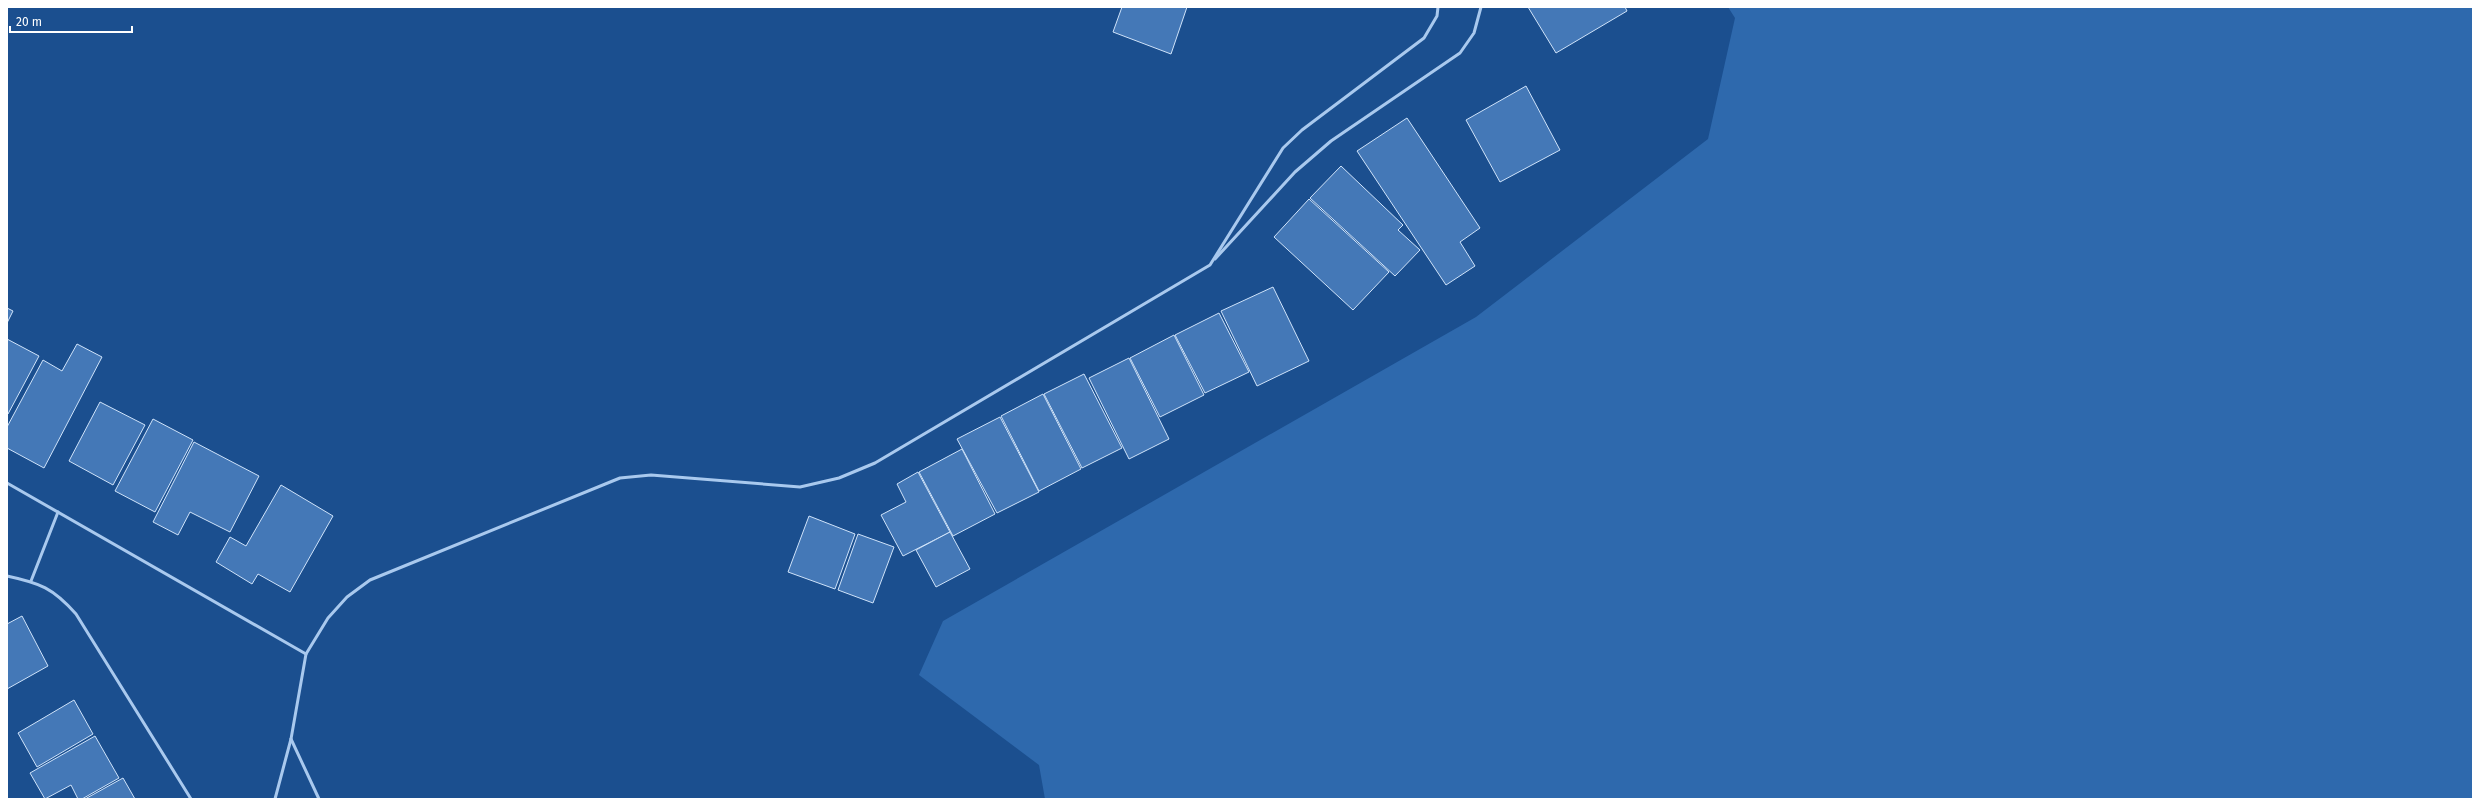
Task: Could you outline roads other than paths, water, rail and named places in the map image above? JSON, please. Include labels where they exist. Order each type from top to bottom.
[{"type":"lane","points":[[1210,265],[1283,148],[1302,130],[1424,38],[1437,16],[1438,7]]},
{"type":"lane","points":[[275,799],[291,739],[306,654],[328,618],[347,597],[370,580],[620,478],[651,475],[800,487],[839,478],[875,463],[1210,265],[1295,172],[1331,141],[1460,53],[1474,33],[1481,7]]},
{"type":"lane","points":[[7,483],[306,654]]},
{"type":"lane","points":[[30,581],[58,512]]},
{"type":"lane","points":[[7,576],[30,581],[59,595],[76,614],[191,799]]},
{"type":"lane","points":[[291,739],[319,799]]}]
